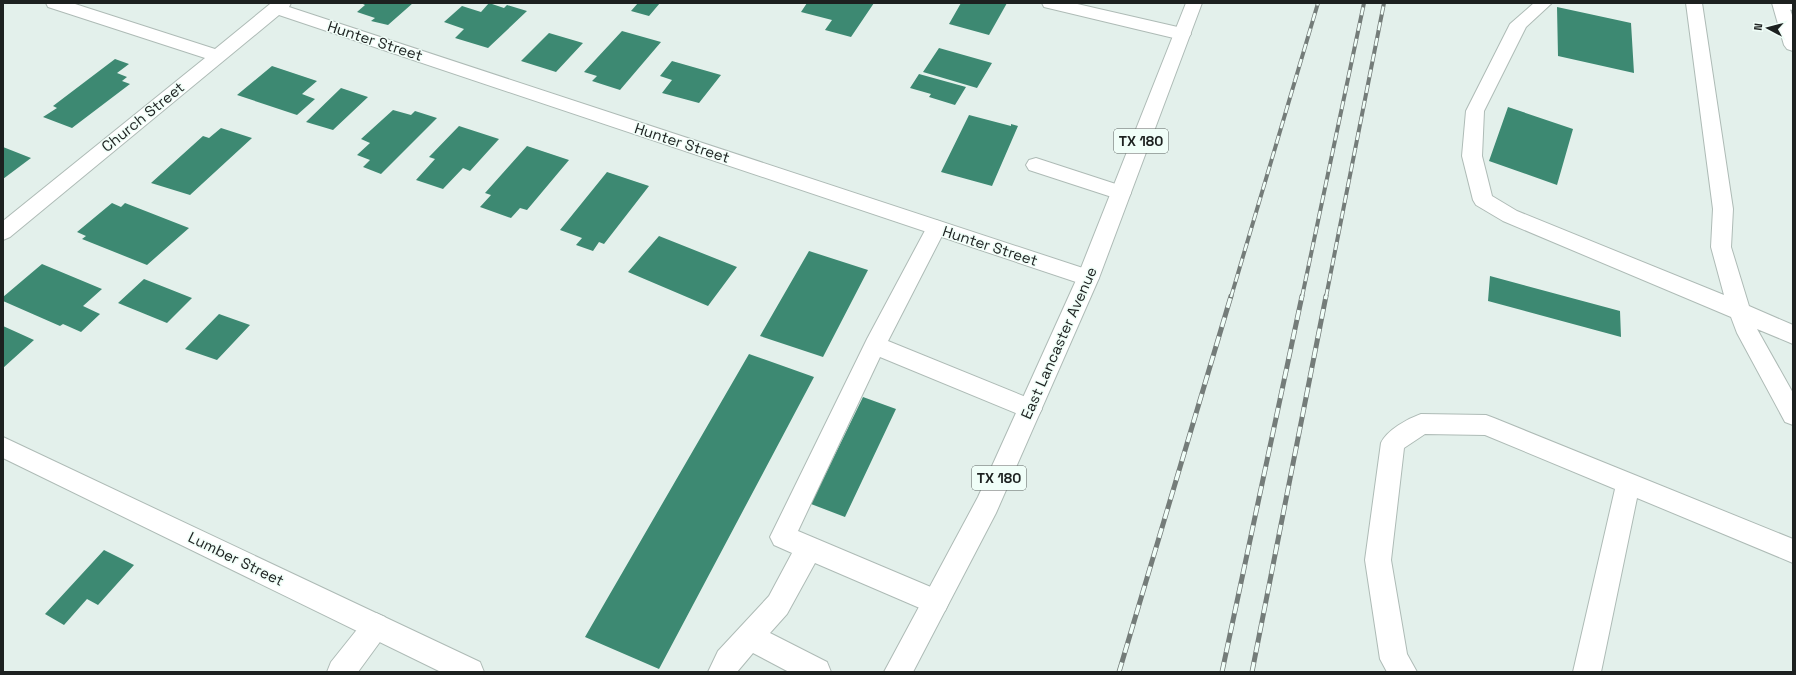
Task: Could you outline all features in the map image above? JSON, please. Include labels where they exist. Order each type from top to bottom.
[{"type":"street","points":[[54,3],[218,56]]},
{"type":"street","points":[[1050,3],[1182,34]]},
{"type":"street","name":"East Lancaster Avenue","points":[[898,672],[987,505],[1088,278],[1194,3]]},
{"type":"street","points":[[1544,3],[1519,24],[1475,111],[1472,156],[1483,200],[1510,216],[1697,293],[1793,335]]},
{"type":"street","points":[[1694,3],[1723,209],[1721,248],[1734,297],[1745,327],[1793,415]]},
{"type":"street","points":[[1783,4],[1793,45]]},
{"type":"street","name":"Church Street","points":[[3,232],[279,6]]},
{"type":"street","name":"Hunter Street","points":[[279,6],[1088,278]]},
{"type":"street","points":[[1036,165],[1121,193]]},
{"type":"street","points":[[936,228],[875,346],[783,537],[936,602]]},
{"type":"street","points":[[875,346],[1030,409]]},
{"type":"street","points":[[1403,672],[1394,660],[1378,560],[1393,443],[1421,424],[1486,426],[1793,551]]},
{"type":"street","name":"Lumber Street","points":[[3,447],[470,672]]},
{"type":"street","points":[[1587,672],[1628,484]]},
{"type":"street","points":[[722,672],[728,661],[778,605],[809,548]]},
{"type":"street","points":[[341,672],[376,626]]},
{"type":"street","points":[[750,637],[817,672]]},
{"type":"building","points":[[361,3],[413,3],[388,25],[371,21],[375,18],[357,12],[365,5]]},
{"type":"building","points":[[489,3],[504,8],[507,5],[527,11],[488,48],[455,38],[464,29],[444,22],[462,6],[481,12]]},
{"type":"building","points":[[638,3],[660,3],[649,16],[631,11]]},
{"type":"building","points":[[807,3],[874,3],[851,37],[825,30],[832,20],[801,12]]},
{"type":"building","points":[[961,3],[1007,3],[989,35],[949,24]]},
{"type":"building","points":[[1557,7],[1631,23],[1634,73],[1558,56]]},
{"type":"building","points":[[622,31],[661,42],[620,90],[592,81],[597,76],[584,72]]},
{"type":"building","points":[[549,33],[583,43],[556,72],[521,61]]},
{"type":"building","points":[[939,48],[992,63],[977,88],[923,72]]},
{"type":"building","points":[[115,59],[129,64],[117,73],[127,77],[122,81],[130,84],[72,128],[43,117],[57,108],[53,106]]},
{"type":"building","points":[[672,61],[721,75],[699,103],[662,93],[672,80],[660,76]]},
{"type":"building","points":[[272,66],[317,81],[302,94],[315,99],[297,115],[237,95]]},
{"type":"building","points":[[919,74],[966,87],[955,105],[929,97],[931,94],[910,88]]},
{"type":"building","points":[[341,88],[368,97],[333,130],[306,122]]},
{"type":"building","points":[[1508,107],[1573,129],[1557,185],[1489,161]]},
{"type":"building","points":[[393,110],[411,115],[415,111],[437,118],[381,174],[363,167],[370,160],[357,155],[370,143],[361,139]]},
{"type":"building","points":[[969,115],[1011,126],[1011,124],[1018,126],[992,186],[941,172]]},
{"type":"building","points":[[459,126],[499,139],[470,171],[463,168],[443,189],[416,180],[435,159],[429,157]]},
{"type":"building","points":[[221,128],[252,138],[190,195],[151,183],[203,136],[209,138]]},
{"type":"building","points":[[527,146],[569,160],[527,210],[520,208],[511,218],[480,207],[491,195],[485,193]]},
{"type":"building","points":[[3,147],[31,158],[3,179]]},
{"type":"building","points":[[607,172],[649,186],[604,244],[599,242],[593,251],[576,245],[582,238],[560,230]]},
{"type":"building","points":[[112,203],[121,207],[125,203],[189,228],[147,265],[82,239],[86,236],[77,232]]},
{"type":"building","points":[[659,236],[737,267],[708,306],[628,272]]},
{"type":"building","points":[[809,251],[868,270],[823,357],[760,336]]},
{"type":"building","points":[[42,264],[102,289],[83,306],[100,314],[81,332],[63,324],[60,326],[3,301],[3,297]]},
{"type":"building","points":[[1490,276],[1620,311],[1621,337],[1488,301]]},
{"type":"building","points":[[144,279],[192,298],[167,323],[118,303]]},
{"type":"building","points":[[219,314],[250,325],[217,360],[185,349]]},
{"type":"building","points":[[3,326],[34,340],[3,368]]},
{"type":"building","points":[[749,354],[814,377],[659,669],[585,637]]},
{"type":"building","points":[[863,397],[896,409],[845,517],[811,504]]},
{"type":"building","points":[[104,550],[134,565],[98,605],[87,599],[64,625],[45,614]]},
{"type":"railway","points":[[1231,297],[1318,3]]},
{"type":"railway","points":[[1302,297],[1364,3]]},
{"type":"railway","points":[[1326,297],[1384,3]]},
{"type":"railway","points":[[1119,672],[1231,296]]},
{"type":"railway","points":[[1222,672],[1302,296]]},
{"type":"railway","points":[[1252,672],[1326,296]]}]
